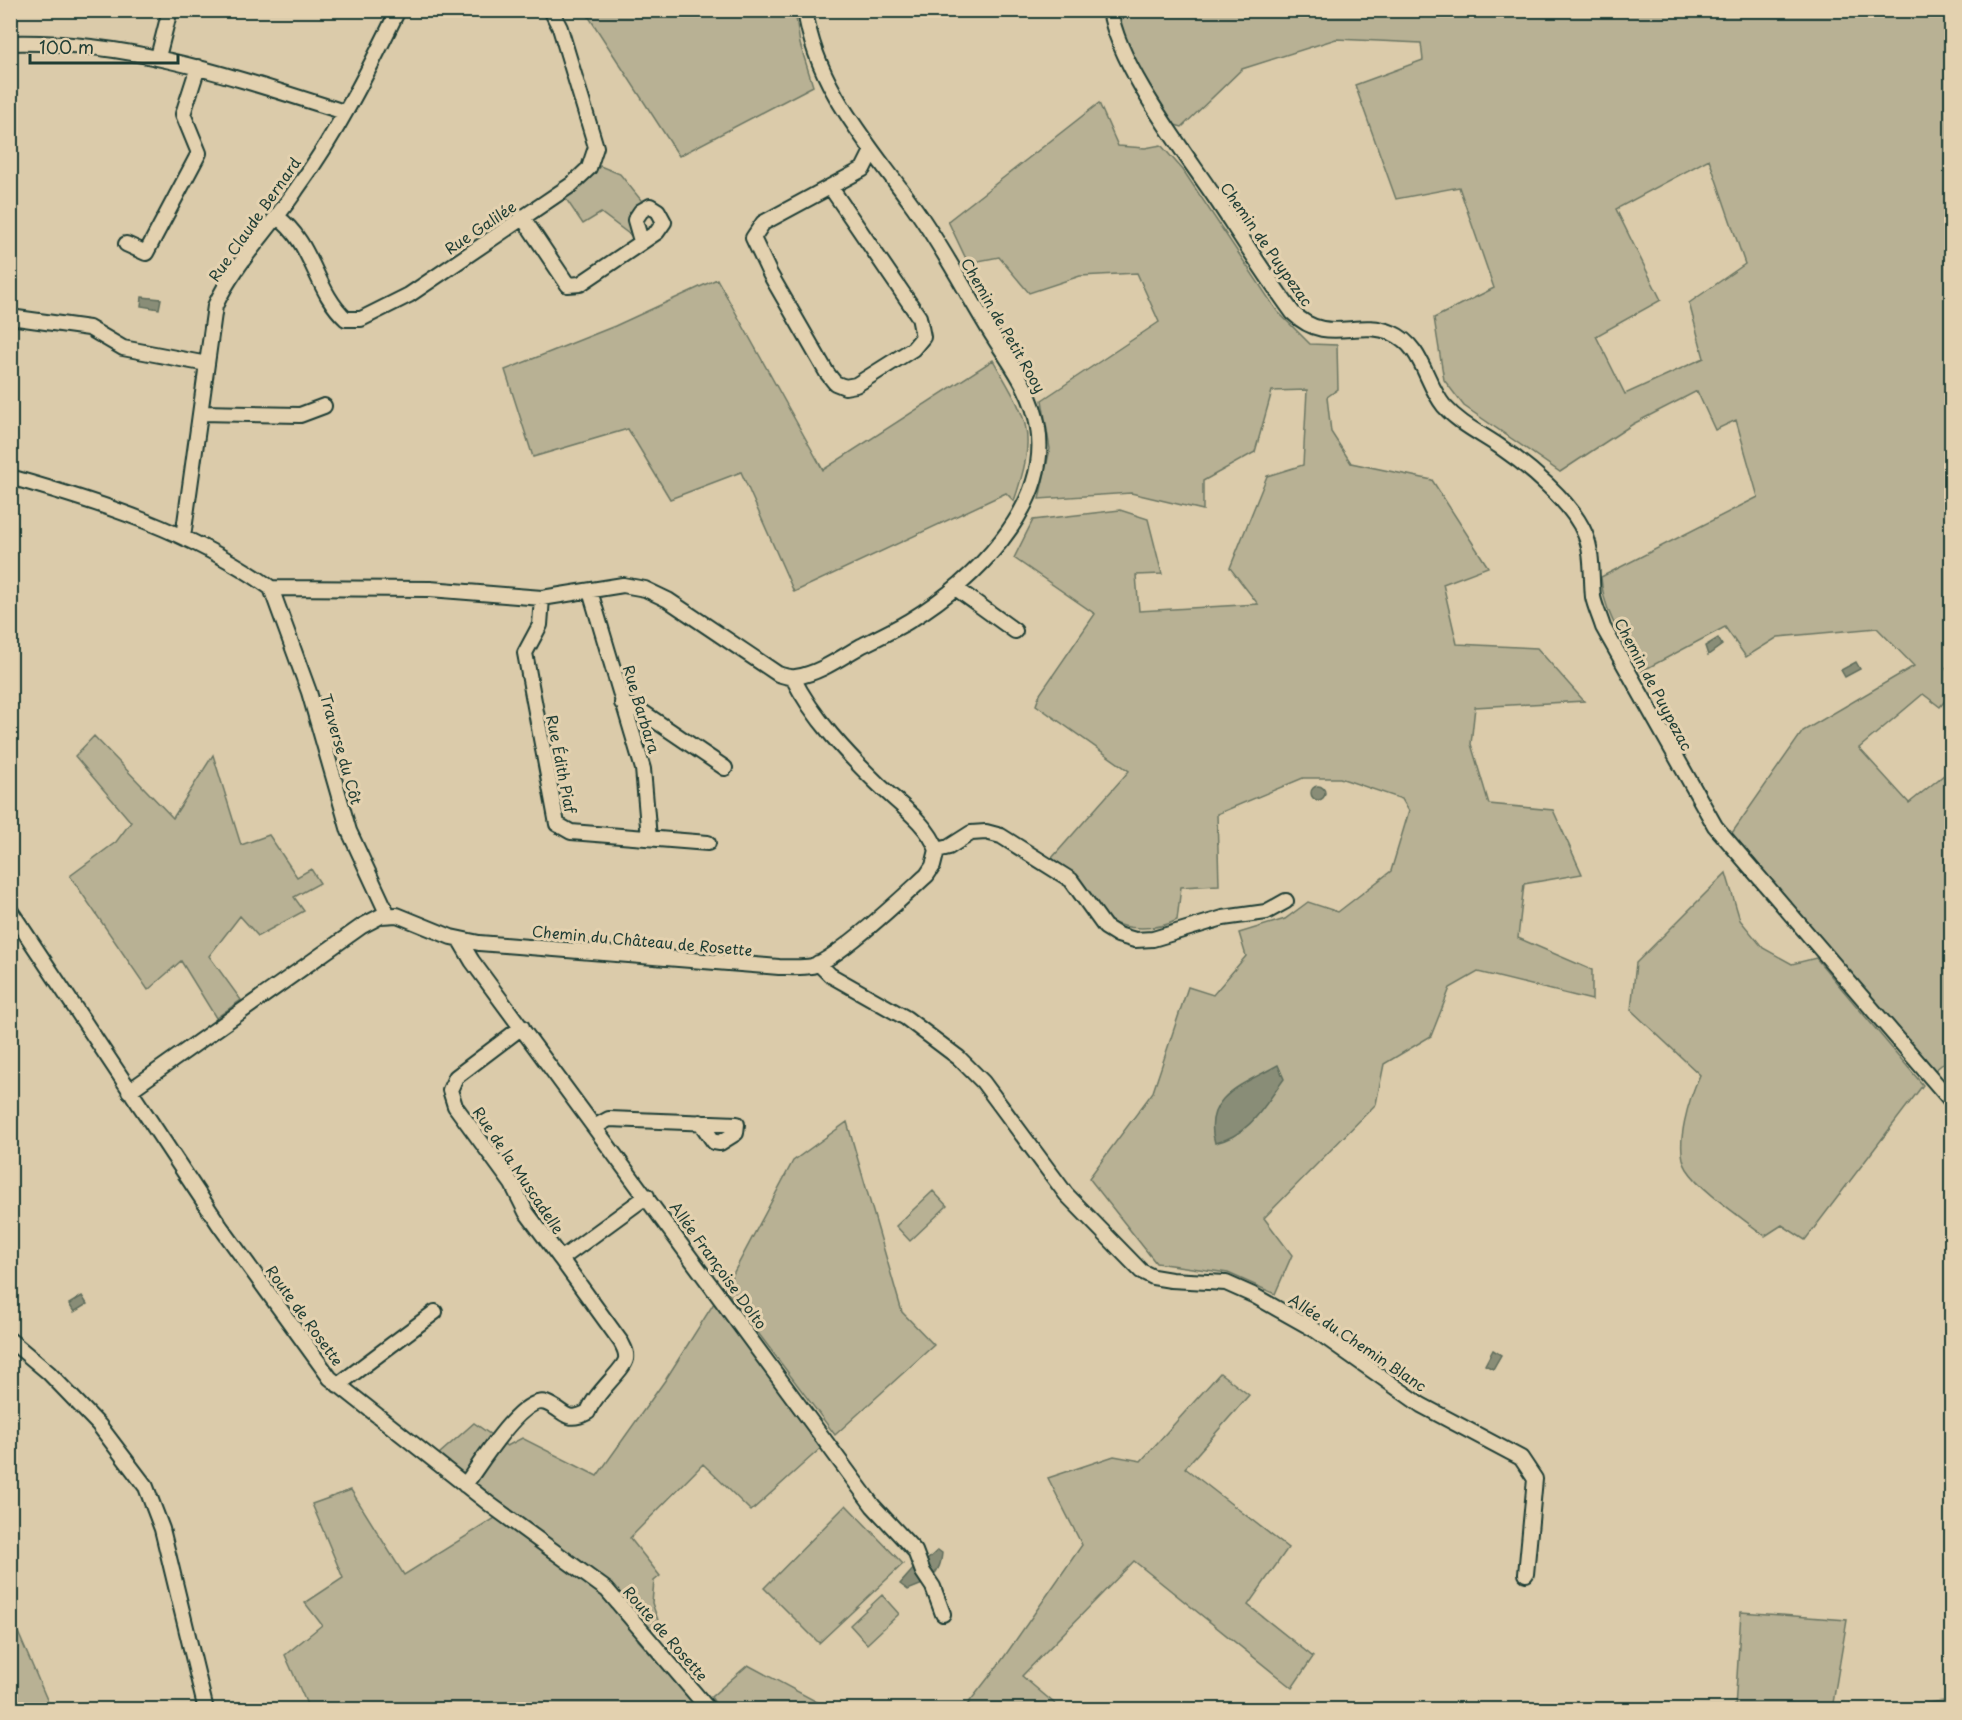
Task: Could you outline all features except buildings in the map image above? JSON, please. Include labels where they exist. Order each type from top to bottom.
[{"type":"street","points":[[158,57],[170,10]]},
{"type":"street","name":"Rue Claude Bernard","points":[[183,537],[215,306],[224,285],[277,217],[344,112],[398,10]]},
{"type":"street","name":"Rue Galilée","points":[[277,217],[299,238],[334,308],[346,319],[361,319],[409,295],[571,184],[589,168],[596,147],[560,28],[551,10]]},
{"type":"street","name":"Chemin de Petit Rooy","points":[[793,678],[816,672],[909,621],[957,589],[982,566],[1024,505],[1040,460],[1038,427],[1028,394],[942,249],[911,203],[871,153],[833,94],[815,51],[805,10]]},
{"type":"street","name":"Chemin de Puypezac","points":[[1110,10],[1123,52],[1143,86],[1191,164],[1293,313],[1313,328],[1338,332],[1371,329],[1392,333],[1410,345],[1443,404],[1459,421],[1522,462],[1576,519],[1585,533],[1589,549],[1594,600],[1603,627],[1715,826],[1952,1102]]},
{"type":"street","points":[[10,43],[63,42],[158,57],[344,112]]},
{"type":"street","points":[[126,244],[146,253],[199,153],[183,114],[198,67]]},
{"type":"street","points":[[831,188],[896,281],[923,328],[923,337],[914,350],[856,385],[845,387],[835,383],[827,373],[770,274],[753,238],[763,224],[863,169],[871,153]]},
{"type":"street","points":[[523,218],[568,285],[580,284],[641,240]]},
{"type":"street","points":[[10,317],[88,328],[123,348],[207,364]]},
{"type":"street","points":[[201,413],[300,415],[324,405]]},
{"type":"street","points":[[10,477],[107,504],[183,537],[271,588],[430,588],[542,598],[623,585],[645,589],[668,600],[778,674],[793,678],[803,697],[822,723],[877,784],[928,832],[937,850],[949,847],[971,833],[986,832],[1001,836],[1071,880],[1105,927],[1118,935],[1135,940],[1153,939],[1222,918],[1266,912],[1286,901]]},
{"type":"street","name":"Traverse du Côt","points":[[271,588],[309,692],[349,831],[388,915]]},
{"type":"street","points":[[957,589],[1016,631]]},
{"type":"street","name":"Rue Barbara","points":[[590,591],[643,769],[649,838]]},
{"type":"street","name":"Rue Édith Piaf","points":[[542,598],[540,625],[525,653],[553,814],[557,824],[571,832],[708,843]]},
{"type":"street","points":[[622,703],[641,711],[725,768]]},
{"type":"street","name":"Chemin du Château de Rosette","points":[[388,915],[397,915],[459,939],[564,951],[779,967],[818,963],[840,950],[927,875],[936,858],[937,850]]},
{"type":"street","name":"Route de Rosette","points":[[10,910],[220,1226],[330,1378],[465,1485],[607,1590],[710,1710]]},
{"type":"street","points":[[129,1091],[362,926],[388,915]]},
{"type":"street","name":"Allée Françoise Dolto","points":[[459,939],[472,961],[596,1126],[873,1506],[915,1551],[922,1572],[933,1587],[943,1614]]},
{"type":"street","name":"Allée du Chemin Blanc","points":[[818,963],[830,975],[906,1018],[959,1058],[983,1082],[1066,1194],[1141,1271],[1153,1277],[1171,1280],[1226,1284],[1253,1295],[1316,1330],[1421,1405],[1521,1458],[1535,1479],[1526,1574]]},
{"type":"street","name":"Rue de la Muscadelle","points":[[522,1027],[456,1077],[451,1084],[450,1096],[517,1191],[526,1212],[561,1259],[647,1196]]},
{"type":"street","points":[[596,1126],[609,1119],[700,1122]]},
{"type":"street","points":[[465,1485],[520,1412],[534,1402],[545,1403],[569,1418],[578,1418],[588,1413],[591,1402],[626,1362],[627,1352],[621,1342],[561,1259]]},
{"type":"street","points":[[338,1385],[435,1312]]},
{"type":"street","points":[[10,1340],[49,1373],[99,1425],[146,1487],[162,1529],[206,1710]]},
{"type":"shaded area","points":[[585,11],[795,11],[800,44],[813,86],[679,156]]},
{"type":"shaded area","points":[[1115,11],[1951,11],[1952,660],[1946,668],[1951,677],[1951,693],[1940,707],[1923,694],[1859,748],[1909,803],[1944,775],[1951,781],[1951,1057],[1934,1071],[1732,833],[1803,731],[1914,666],[1877,628],[1778,637],[1746,657],[1725,627],[1642,671],[1622,638],[1606,603],[1601,577],[1758,497],[1736,420],[1715,430],[1697,391],[1633,424],[1560,472],[1464,406],[1444,380],[1434,318],[1494,288],[1459,187],[1396,199],[1355,85],[1423,60],[1421,43],[1336,39],[1242,69],[1182,127],[1175,125],[1133,59]],"holes":[[[1709,159],[1745,264],[1689,303],[1704,358],[1625,394],[1596,336],[1661,300],[1616,209]]]},
{"type":"shaded area","points":[[1099,103],[1118,146],[1145,148],[1161,145],[1183,170],[1277,311],[1310,344],[1337,345],[1338,389],[1327,397],[1331,432],[1351,463],[1432,480],[1488,567],[1443,584],[1457,644],[1537,648],[1584,701],[1475,707],[1471,744],[1489,804],[1553,810],[1582,874],[1524,884],[1518,938],[1592,970],[1592,1000],[1478,972],[1450,988],[1431,1036],[1384,1064],[1376,1104],[1264,1218],[1292,1255],[1275,1294],[1228,1273],[1156,1263],[1089,1178],[1153,1092],[1188,987],[1213,995],[1246,956],[1239,933],[1285,919],[1308,902],[1338,912],[1391,871],[1409,811],[1402,799],[1340,778],[1303,778],[1217,814],[1219,885],[1181,887],[1177,920],[1155,927],[1127,927],[1107,919],[1078,877],[1052,858],[1129,771],[1036,705],[1040,694],[1095,614],[1014,558],[1033,520],[1120,510],[1148,519],[1162,574],[1136,575],[1139,611],[1258,604],[1230,568],[1267,476],[1303,465],[1307,390],[1272,391],[1255,452],[1203,481],[1203,510],[1131,493],[1039,499],[1050,449],[1042,400],[1159,322],[1137,273],[1080,276],[1029,293],[999,257],[968,263],[948,221]]},
{"type":"shaded area","points":[[600,166],[620,174],[645,205],[637,216],[633,237],[601,213],[583,224],[564,196],[589,179]]},
{"type":"shaded area","points":[[717,279],[823,470],[993,360],[1014,398],[1026,427],[1026,458],[1014,501],[1006,493],[794,592],[741,472],[670,499],[628,429],[533,457],[505,370],[615,326]]},
{"type":"shaded area","points":[[142,297],[161,299],[159,309],[141,306]]},
{"type":"shaded area","points":[[1718,638],[1722,645],[1708,655],[1705,646]]},
{"type":"shaded area","points":[[1856,662],[1860,669],[1845,677],[1841,670]]},
{"type":"shaded area","points":[[94,736],[173,818],[213,755],[241,845],[269,835],[297,877],[311,869],[320,883],[294,897],[304,911],[258,936],[240,916],[209,956],[241,1000],[216,1018],[181,961],[148,990],[70,876],[116,842],[131,822],[75,756]]},
{"type":"shaded area","points":[[1318,786],[1323,788],[1325,793],[1323,798],[1318,800],[1313,798],[1311,793],[1313,788]]},
{"type":"shaded area","points":[[1726,873],[1740,920],[1763,948],[1792,964],[1816,958],[1923,1085],[1805,1240],[1782,1225],[1765,1236],[1712,1195],[1687,1169],[1683,1160],[1682,1135],[1688,1108],[1700,1075],[1631,1010],[1636,963]]},
{"type":"shaded area","points":[[1278,1065],[1284,1079],[1263,1109],[1238,1133],[1215,1143],[1212,1127],[1214,1114],[1220,1103],[1240,1086]]},
{"type":"shaded area","points":[[847,1122],[902,1312],[934,1345],[835,1435],[725,1289],[793,1161]]},
{"type":"shaded area","points":[[933,1191],[947,1206],[910,1241],[896,1226]]},
{"type":"shaded area","points":[[82,1296],[87,1304],[74,1312],[69,1304]]},
{"type":"shaded area","points":[[714,1303],[821,1448],[751,1511],[703,1464],[630,1538],[660,1576],[654,1581],[652,1603],[659,1623],[638,1640],[699,1709],[309,1709],[285,1655],[322,1625],[305,1603],[343,1578],[312,1504],[351,1490],[404,1575],[508,1510],[439,1454],[474,1423],[507,1446],[522,1438],[597,1476],[666,1379]]},
{"type":"shaded area","points":[[1493,1350],[1501,1355],[1493,1369],[1485,1365]]},
{"type":"shaded area","points":[[1220,1373],[1249,1395],[1185,1468],[1288,1548],[1248,1605],[1313,1657],[1292,1688],[1134,1561],[1022,1676],[1061,1709],[964,1709],[1002,1660],[1082,1545],[1048,1478],[1114,1456],[1141,1461]]},
{"type":"shaded area","points":[[846,1505],[903,1564],[819,1643],[764,1588]]},
{"type":"shaded area","points":[[938,1550],[942,1553],[941,1560],[932,1577],[924,1563]]},
{"type":"shaded area","points":[[916,1566],[925,1583],[908,1590],[900,1584]]},
{"type":"shaded area","points":[[882,1595],[899,1614],[867,1644],[850,1625]]},
{"type":"shaded area","points":[[1741,1612],[1847,1620],[1832,1709],[1735,1709]]},
{"type":"shaded area","points":[[11,1616],[51,1709],[11,1709]]},
{"type":"shaded area","points":[[748,1665],[830,1709],[719,1709],[711,1697]]},
{"type":"shaded area","points":[[1951,1700],[1951,1709],[1879,1709]]}]
